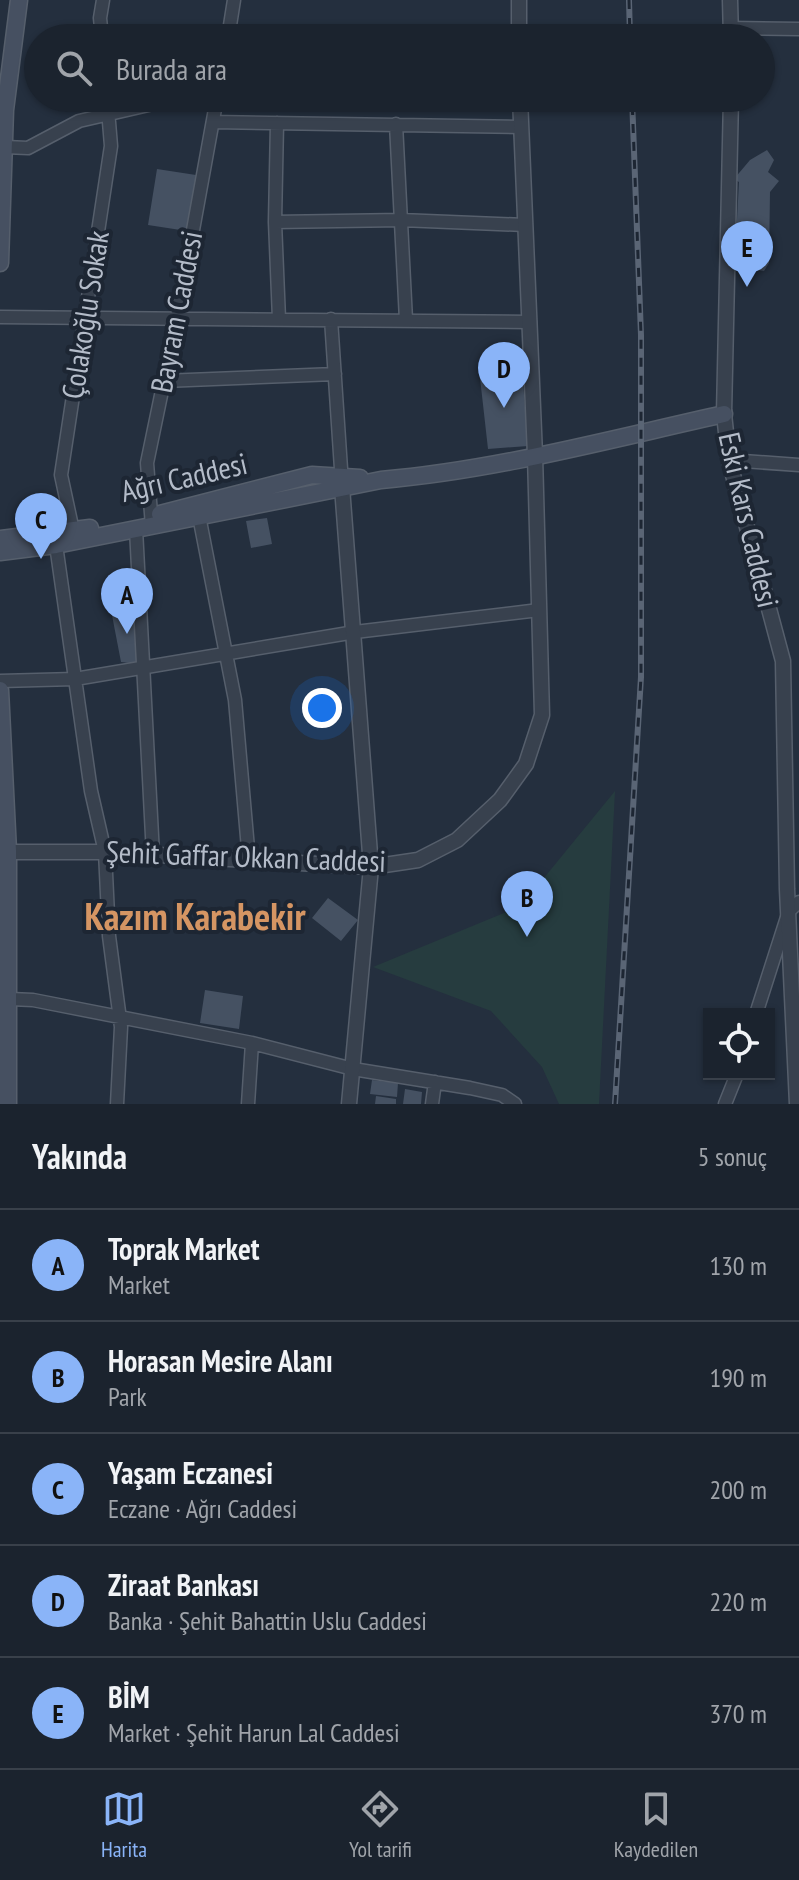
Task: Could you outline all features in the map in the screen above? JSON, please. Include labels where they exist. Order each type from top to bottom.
[{"type":"main road","points":[[0,263],[5,110],[19,0]]},
{"type":"main road","name":"Ağrı Caddesi","points":[[0,539],[199,516],[342,482],[422,476],[724,414]]},
{"type":"main road","name":"Ağrı Caddesi","points":[[0,552],[56,545],[146,524],[312,475],[342,482]]},
{"type":"main road","points":[[0,690],[10,999],[8,1104]]},
{"type":"street","points":[[101,24],[103,0]]},
{"type":"street","points":[[230,24],[234,0]]},
{"type":"street","points":[[519,0],[519,24]]},
{"type":"street","points":[[730,0],[731,24]]},
{"type":"street","points":[[775,30],[799,29]]},
{"type":"street","points":[[5,147],[28,148],[79,121],[113,112]]},
{"type":"street","name":"Bayram Caddesi","points":[[153,855],[143,668],[147,463],[215,112]]},
{"type":"street","name":"Şehit Gaffar Okkan Caddesi","points":[[4,852],[105,852],[371,867],[418,860],[457,840],[500,800],[526,764],[542,715],[535,455],[520,112]]},
{"type":"street","name":"Eski Kars Caddesi","points":[[731,112],[724,414],[729,460],[783,661],[794,907],[797,1104]]},
{"type":"street","name":"Çolakoğlu Sokak","points":[[73,531],[61,475],[111,146],[108,113]]},
{"type":"street","points":[[213,122],[520,127]]},
{"type":"street","points":[[277,123],[275,222],[279,319]]},
{"type":"street","points":[[396,124],[406,320]]},
{"type":"street","points":[[275,222],[401,220],[525,225]]},
{"type":"street","points":[[0,317],[530,322]]},
{"type":"street","points":[[331,319],[371,867],[349,1104]]},
{"type":"street","points":[[164,381],[335,374]]},
{"type":"street","points":[[729,460],[799,465]]},
{"type":"street","points":[[199,516],[227,654],[240,742],[249,860]]},
{"type":"street","points":[[56,545],[91,791],[105,852],[109,936],[120,1018],[117,1104]]},
{"type":"street","points":[[0,681],[75,679],[355,632],[539,610]]},
{"type":"street","points":[[758,1008],[794,907]]},
{"type":"street","points":[[10,999],[33,1000],[252,1043],[353,1069],[502,1095],[515,1104]]},
{"type":"street","points":[[248,1104],[252,1043]]},
{"type":"street","points":[[725,1104],[735,1080]]},
{"type":"street","points":[[432,1104],[435,1082]]},
{"type":"green space","points":[[615,791],[599,1104],[559,1104],[542,1067],[491,1011],[373,967],[521,906]]},
{"type":"building","points":[[767,150],[774,160],[768,172],[779,181],[770,192],[769,263],[764,271],[743,268],[735,257],[739,182],[734,179],[750,160]]},
{"type":"building","points":[[157,169],[196,175],[187,231],[148,225]]},
{"type":"building","points":[[479,369],[522,369],[528,446],[488,449]]},
{"type":"building","points":[[267,518],[272,544],[251,548],[246,521]]},
{"type":"building","points":[[136,608],[139,664],[121,662],[111,610]]},
{"type":"building","points":[[328,898],[358,920],[341,941],[312,918]]},
{"type":"building","points":[[205,990],[243,996],[239,1029],[200,1023]]},
{"type":"building","points":[[372,1080],[398,1083],[397,1097],[370,1094]]},
{"type":"building","points":[[405,1089],[422,1092],[421,1104],[403,1104]]},
{"type":"building","points":[[376,1096],[396,1099],[396,1104],[375,1104]]},
{"type":"railway","points":[[629,0],[630,24]]},
{"type":"railway","points":[[615,1104],[641,677],[641,335],[633,112]]},
{"type":"place","name":"BİM","points":[[747,287]]},
{"type":"place","name":"Ziraat Bankası","points":[[504,408]]},
{"type":"place","name":"Yaşam Eczanesi","points":[[41,559]]},
{"type":"place","name":"Toprak Market","points":[[127,634]]},
{"type":"place","name":"Horasan Mesire Alanı","points":[[527,937]]},
{"type":"district","name":"Kazım Karabekir","points":[[195,917]]}]
